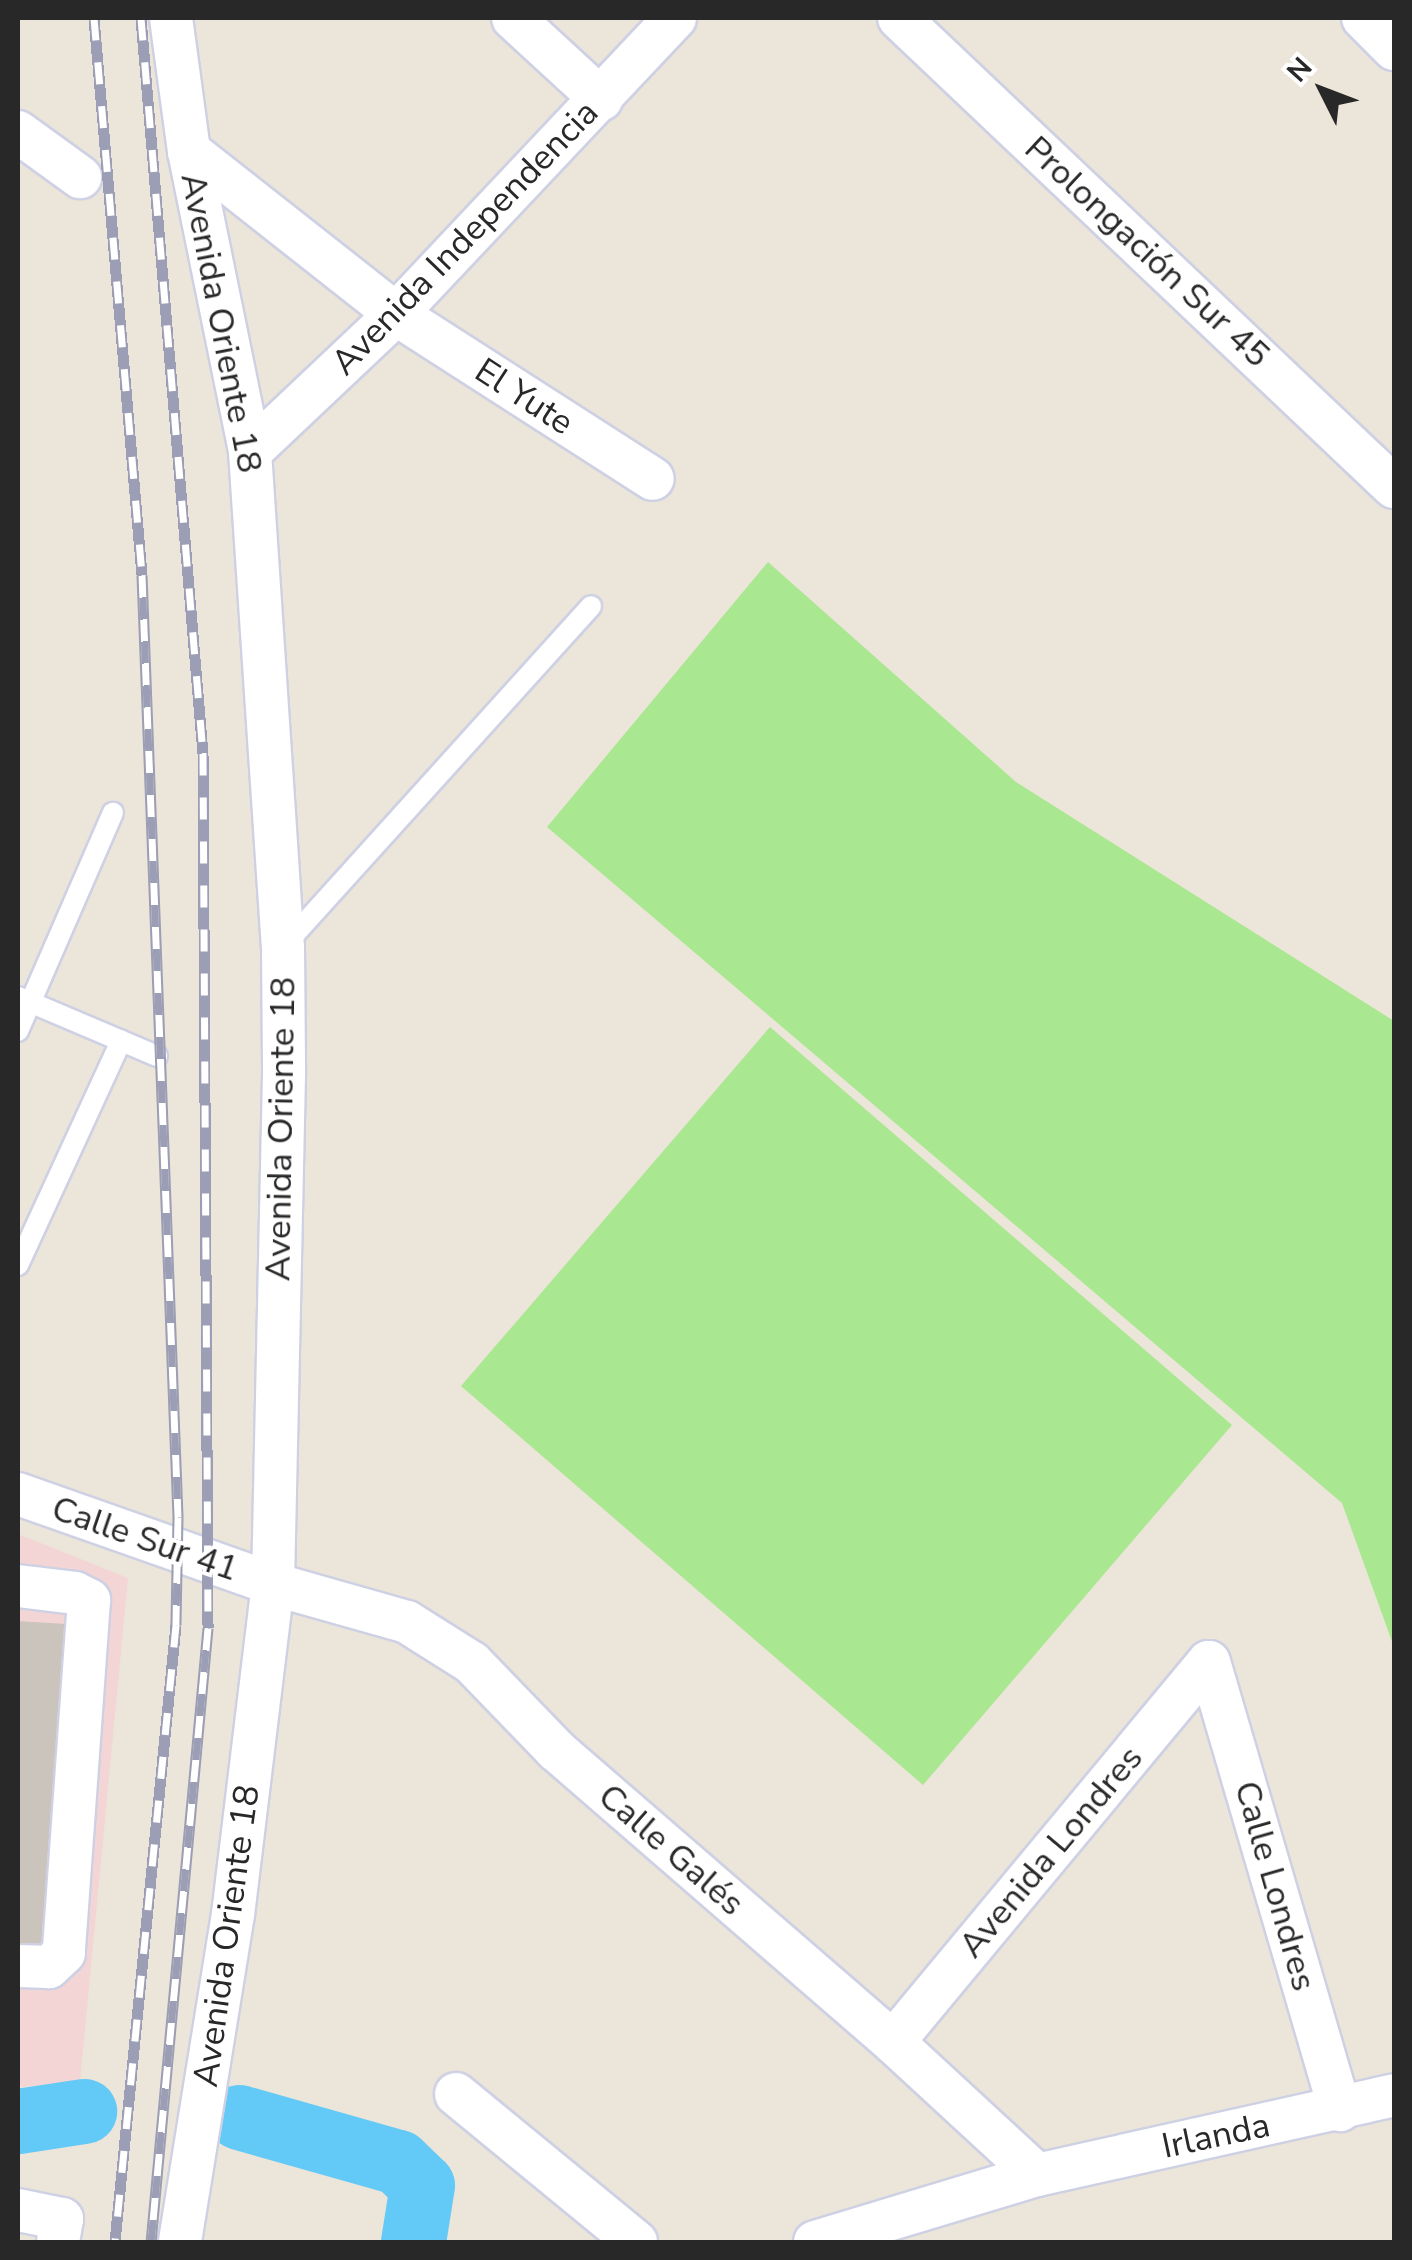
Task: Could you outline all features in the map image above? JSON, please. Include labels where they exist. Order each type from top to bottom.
[{"type":"street","name":"Avenida Oriente 18","points":[[171,18],[189,152],[250,452],[283,948],[273,1584],[234,1914],[180,2242]]},
{"type":"street","points":[[513,18],[601,99]]},
{"type":"street","name":"Avenida Independencia","points":[[250,452],[396,314],[674,18]]},
{"type":"street","name":"Prolongación Sur 45","points":[[899,18],[1394,487]]},
{"type":"street","points":[[1363,18],[1394,49]]},
{"type":"street","points":[[18,132],[80,177]]},
{"type":"street","name":"El Yute","points":[[189,152],[396,314],[653,479]]},
{"type":"street","name":"Calle Sur 41","points":[[18,1494],[273,1584]]},
{"type":"street","name":"Calle Galés","points":[[273,1584],[407,1622],[472,1664],[556,1750],[893,2042],[1038,2174]]},
{"type":"street","points":[[18,1586],[76,1593],[89,1600],[64,1953],[49,1967],[18,1966]]},
{"type":"street","name":"Avenida Londres","points":[[893,2042],[1210,1662]]},
{"type":"street","name":"Calle Londres","points":[[1210,1662],[1340,2110]]},
{"type":"street","points":[[456,2094],[636,2242]]},
{"type":"street","name":"Irlanda","points":[[815,2242],[1038,2174],[1394,2095]]},
{"type":"street","points":[[18,2210],[60,2231]]},
{"type":"lane","points":[[283,948],[592,606]]},
{"type":"lane","points":[[18,1032],[24,1000],[113,813]]},
{"type":"lane","points":[[24,1000],[157,1056]]},
{"type":"lane","points":[[18,1265],[121,1041]]},
{"type":"shaded area","points":[[18,1534],[128,1578],[80,2082],[18,2087]]},
{"type":"green space","points":[[768,562],[1016,782],[1394,1021],[1394,1647],[1342,1503],[547,827]]},
{"type":"green space","points":[[770,1027],[1232,1425],[923,1785],[461,1386]]},
{"type":"building","points":[[18,1621],[66,1624],[44,1952],[18,1951]]},
{"type":"waterway","points":[[18,2121],[84,2111]]},
{"type":"waterway","points":[[239,2117],[398,2162],[422,2185],[413,2242]]},
{"type":"railway","points":[[94,18],[142,575],[178,1517],[176,1625],[115,2242]]},
{"type":"railway","points":[[141,18],[203,753],[208,1628],[151,2242]]}]
